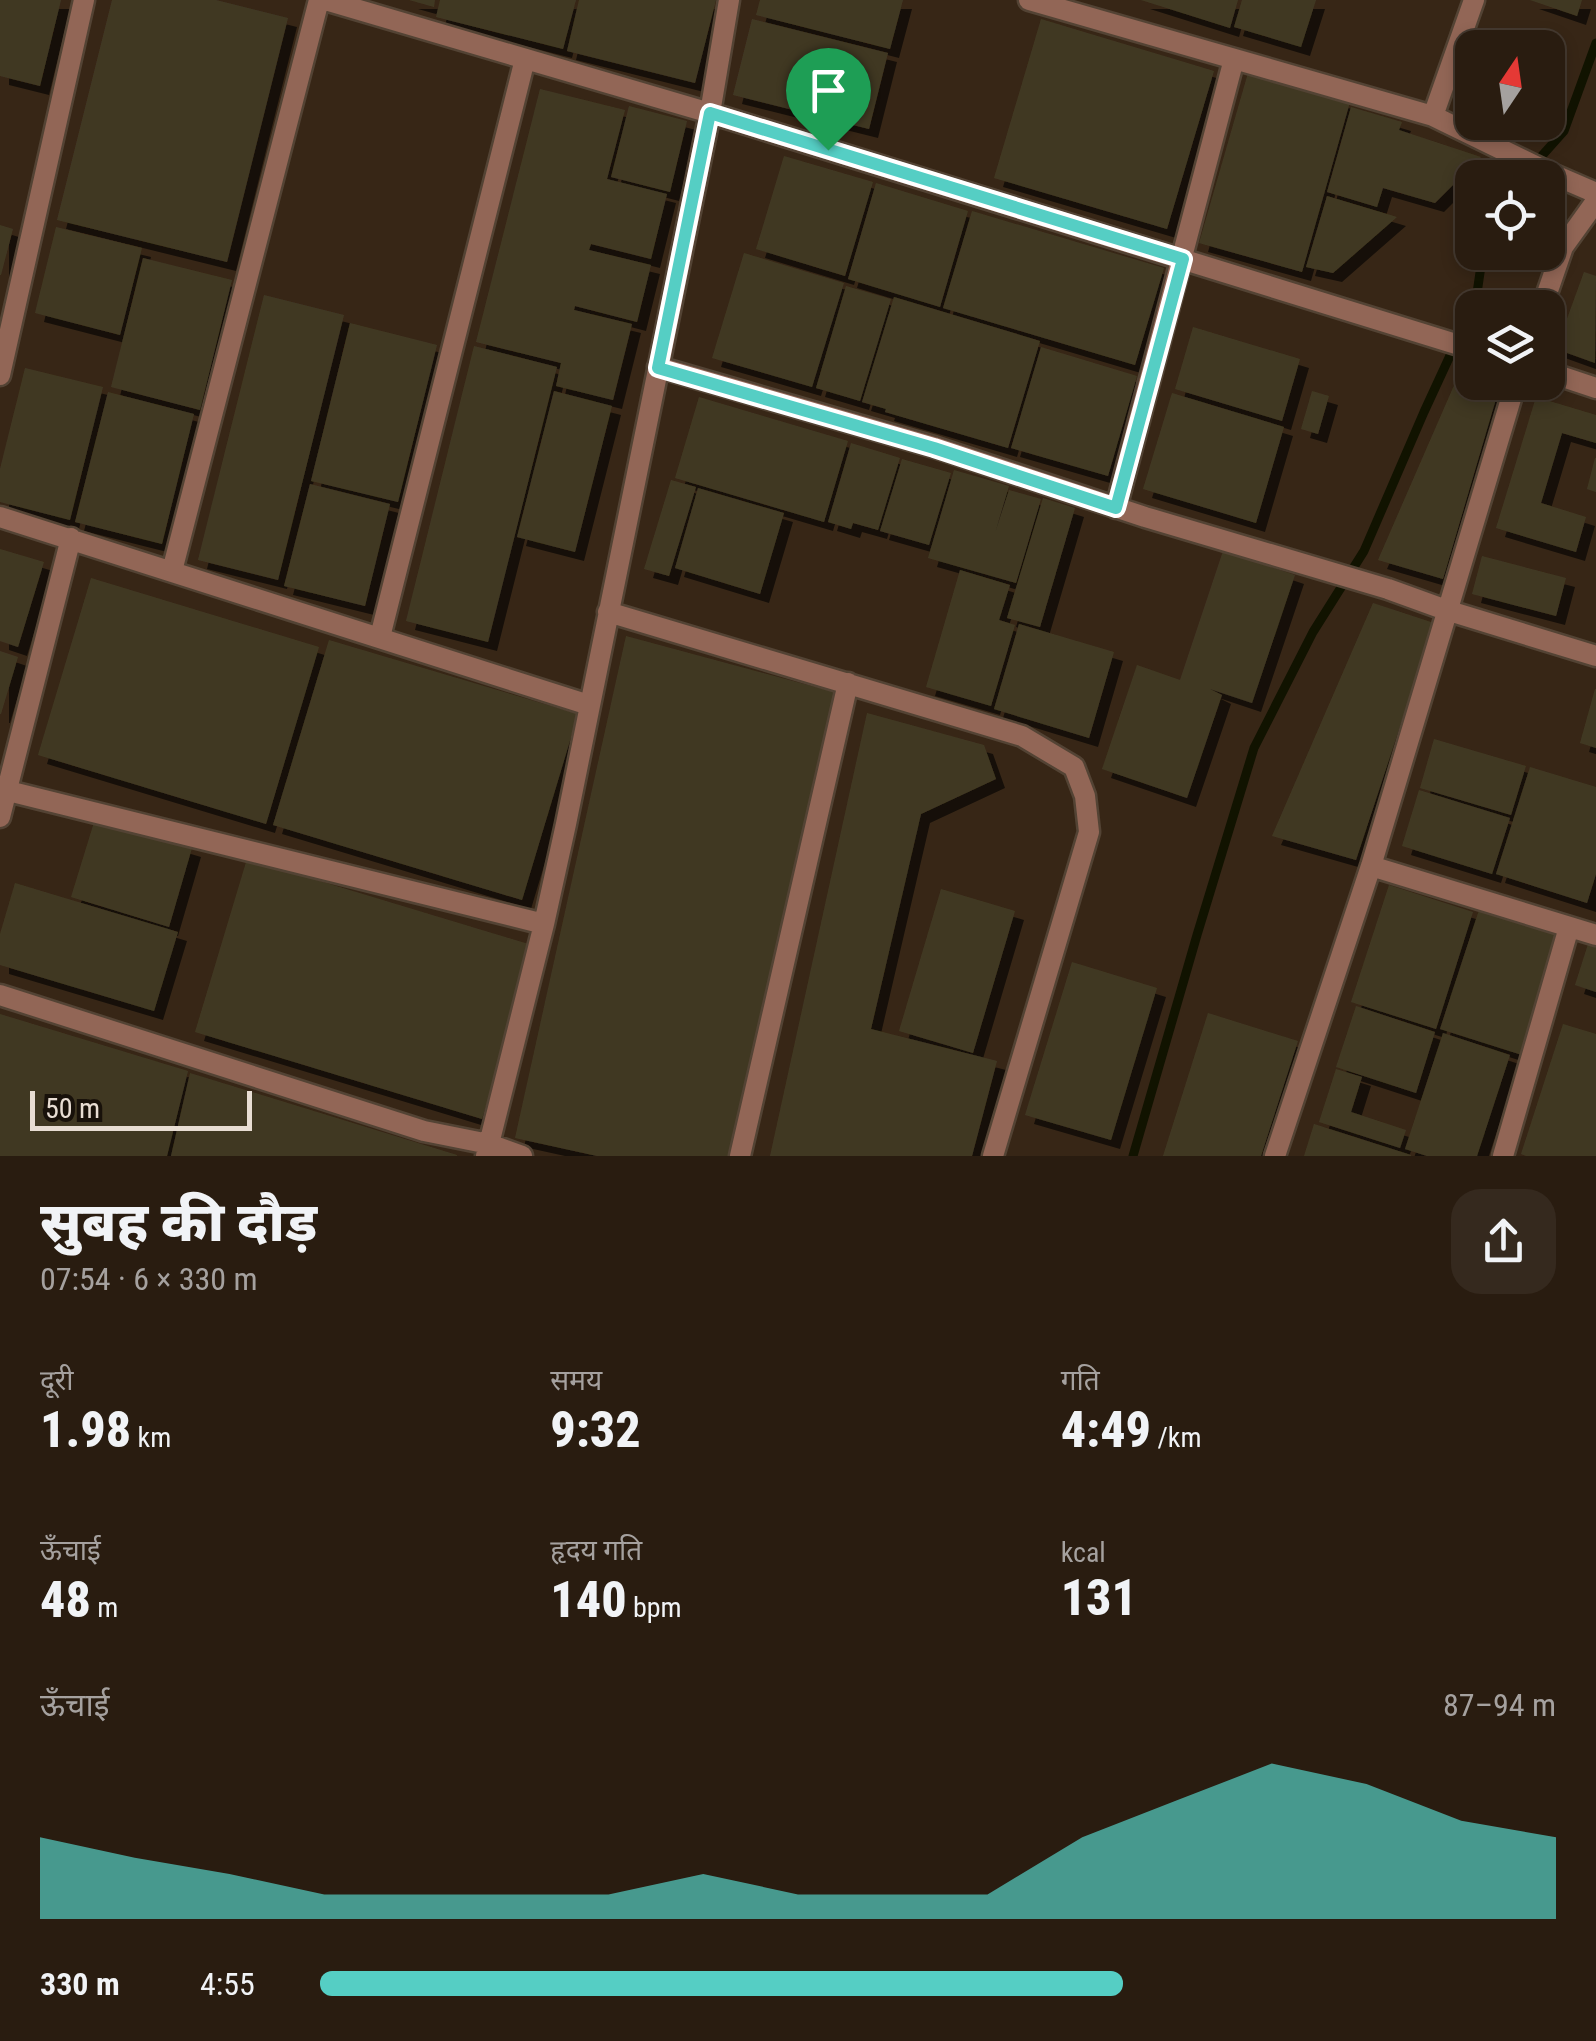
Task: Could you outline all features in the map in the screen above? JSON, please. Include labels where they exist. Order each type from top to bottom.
[{"type":"street","points":[[0,375],[84,0]]},
{"type":"street","points":[[172,571],[322,0],[710,113],[1455,343]]},
{"type":"street","points":[[488,1150],[544,924],[710,113],[729,0]]},
{"type":"street","points":[[1029,0],[1433,116],[1596,197],[1564,247],[1548,290]]},
{"type":"street","points":[[1433,116],[1474,0]]},
{"type":"street","points":[[380,637],[525,59]]},
{"type":"street","points":[[1116,508],[1234,59]]},
{"type":"street","points":[[658,368],[934,448],[1596,656]]},
{"type":"street","points":[[1565,378],[1596,388]]},
{"type":"street","points":[[1275,1156],[1370,866],[1510,400]]},
{"type":"street","points":[[0,517],[589,705]]},
{"type":"street","points":[[0,817],[3,790],[71,538]]},
{"type":"street","points":[[608,612],[1022,736],[1074,767],[1085,796],[1089,832],[993,1156]]},
{"type":"street","points":[[740,1156],[848,683]]},
{"type":"street","points":[[3,790],[544,924]]},
{"type":"street","points":[[1370,866],[1596,935]]},
{"type":"street","points":[[1503,1156],[1569,928]]},
{"type":"street","points":[[0,995],[424,1131],[522,1156]]},
{"type":"building","points":[[0,0],[61,0],[40,86],[0,76]]},
{"type":"building","points":[[112,0],[216,0],[288,18],[227,262],[57,220]]},
{"type":"building","points":[[409,0],[435,0],[434,7]]},
{"type":"building","points":[[440,0],[576,0],[563,49],[436,17]]},
{"type":"building","points":[[579,0],[716,0],[695,83],[567,51]]},
{"type":"building","points":[[760,0],[903,0],[890,49],[756,15]]},
{"type":"building","points":[[1141,0],[1238,0],[1230,28]]},
{"type":"building","points":[[1242,0],[1316,0],[1301,47],[1234,27]]},
{"type":"building","points":[[1530,0],[1582,0],[1577,16]]},
{"type":"building","points":[[752,19],[888,53],[869,129],[733,95]]},
{"type":"building","points":[[1041,19],[1214,71],[1167,229],[994,178]]},
{"type":"building","points":[[1248,73],[1350,102],[1302,272],[1199,243]]},
{"type":"building","points":[[540,89],[625,110],[607,179],[667,194],[651,259],[591,244],[589,250],[651,265],[637,322],[575,306],[574,310],[632,324],[613,400],[556,386],[561,363],[476,342]]},
{"type":"building","points":[[629,106],[687,121],[670,192],[611,177]]},
{"type":"building","points":[[1351,107],[1402,122],[1399,130],[1481,157],[1455,160],[1455,183],[1435,203],[1383,188],[1377,207],[1327,192]]},
{"type":"building","points":[[784,156],[873,182],[845,276],[756,249]]},
{"type":"building","points":[[876,183],[968,211],[940,307],[848,279]]},
{"type":"building","points":[[1327,196],[1397,217],[1333,273],[1306,267]]},
{"type":"building","points":[[972,211],[1164,268],[1135,365],[943,308]]},
{"type":"building","points":[[0,225],[13,229],[1,275],[0,275]]},
{"type":"building","points":[[56,227],[142,248],[120,335],[35,313]]},
{"type":"building","points":[[744,253],[844,283],[812,387],[712,358]]},
{"type":"building","points":[[143,258],[232,280],[200,410],[111,387]]},
{"type":"building","points":[[1584,272],[1596,276],[1595,363],[1565,352],[1565,324]]},
{"type":"building","points":[[846,286],[891,299],[860,401],[816,388]]},
{"type":"building","points":[[264,295],[344,315],[278,580],[198,560]]},
{"type":"building","points":[[894,297],[1040,341],[1008,448],[862,402]]},
{"type":"building","points":[[350,323],[437,345],[398,502],[311,481]]},
{"type":"building","points":[[1193,327],[1300,359],[1282,421],[1175,389]]},
{"type":"building","points":[[474,346],[557,367],[488,642],[406,621]]},
{"type":"building","points":[[1041,347],[1137,376],[1108,476],[1011,448]]},
{"type":"building","points":[[25,368],[103,387],[70,520],[0,502],[0,469]]},
{"type":"building","points":[[1455,383],[1455,400],[1496,400],[1443,579],[1378,560]]},
{"type":"building","points":[[554,391],[612,406],[575,552],[517,537]]},
{"type":"building","points":[[1312,391],[1329,396],[1318,434],[1301,429]]},
{"type":"building","points":[[108,392],[194,414],[162,544],[75,522]]},
{"type":"building","points":[[1172,393],[1284,427],[1256,523],[1143,489]]},
{"type":"building","points":[[699,397],[848,441],[824,522],[675,478]]},
{"type":"building","points":[[1535,400],[1596,415],[1596,443],[1562,433],[1541,503],[1586,517],[1576,552],[1496,528]]},
{"type":"building","points":[[851,443],[900,458],[878,530],[853,523],[851,529],[828,522]]},
{"type":"building","points":[[1596,458],[1596,492],[1587,489]]},
{"type":"building","points":[[902,459],[951,473],[929,545],[880,531]]},
{"type":"building","points":[[954,470],[1009,486],[995,533],[1009,490],[1041,499],[1016,583],[928,558]]},
{"type":"building","points":[[671,480],[696,487],[669,576],[644,569]]},
{"type":"building","points":[[310,484],[390,504],[365,606],[284,586]]},
{"type":"building","points":[[698,488],[784,513],[760,594],[675,568]]},
{"type":"building","points":[[1043,498],[1075,508],[1040,627],[1007,618]]},
{"type":"building","points":[[0,549],[44,562],[18,647],[0,641]]},
{"type":"building","points":[[1223,551],[1295,575],[1252,703],[1210,689],[1222,695],[1187,798],[1102,769],[1137,665],[1180,680]]},
{"type":"building","points":[[1482,556],[1566,578],[1556,616],[1472,594]]},
{"type":"building","points":[[960,570],[1010,585],[999,620],[1015,625],[991,706],[926,687]]},
{"type":"building","points":[[91,578],[319,647],[266,824],[38,755]]},
{"type":"building","points":[[1373,603],[1434,623],[1356,860],[1272,836]]},
{"type":"building","points":[[1019,624],[1114,652],[1089,738],[994,709]]},
{"type":"building","points":[[626,636],[834,692],[732,1156],[597,1156],[515,1138]]},
{"type":"building","points":[[329,640],[578,714],[522,900],[273,825]]},
{"type":"building","points":[[0,651],[18,657],[1,714],[0,714]]},
{"type":"building","points":[[1596,689],[1596,748],[1580,743]]},
{"type":"building","points":[[867,713],[984,745],[996,779],[921,814],[871,1029],[997,1061],[972,1156],[770,1156]]},
{"type":"building","points":[[1434,739],[1526,766],[1511,815],[1420,788]]},
{"type":"building","points":[[1530,767],[1596,787],[1596,874],[1587,903],[1496,874]]},
{"type":"building","points":[[1419,790],[1510,818],[1492,874],[1402,846]]},
{"type":"building","points":[[95,819],[192,848],[169,927],[71,897]]},
{"type":"building","points":[[247,859],[535,946],[482,1119],[195,1032]]},
{"type":"building","points":[[15,883],[178,932],[154,1011],[0,965],[0,934]]},
{"type":"building","points":[[1389,885],[1473,912],[1436,1029],[1351,1002]]},
{"type":"building","points":[[941,889],[1015,911],[973,1053],[899,1031]]},
{"type":"building","points":[[1479,910],[1561,936],[1522,1055],[1440,1029]]},
{"type":"building","points":[[1589,941],[1596,943],[1596,992],[1575,985]]},
{"type":"building","points":[[1072,962],[1157,988],[1111,1140],[1025,1115]]},
{"type":"building","points":[[1356,1006],[1435,1032],[1416,1093],[1336,1067]]},
{"type":"building","points":[[1208,1013],[1298,1041],[1261,1156],[1163,1156]]},
{"type":"building","points":[[0,1014],[188,1071],[167,1156],[0,1156]]},
{"type":"building","points":[[1563,1024],[1596,1034],[1596,1156],[1526,1156],[1521,1154]]},
{"type":"building","points":[[1443,1033],[1510,1055],[1477,1156],[1427,1156],[1405,1149]]},
{"type":"building","points":[[1336,1069],[1362,1077],[1351,1112],[1406,1130],[1400,1148],[1319,1122]]},
{"type":"building","points":[[190,1073],[457,1155],[457,1156],[171,1156]]},
{"type":"building","points":[[1314,1124],[1411,1155],[1411,1156],[1304,1156]]},
{"type":"waterway","points":[[1538,160],[1564,131],[1596,43]]},
{"type":"waterway","points":[[1477,290],[1480,270]]},
{"type":"waterway","points":[[1133,1156],[1254,748],[1313,632],[1364,551],[1455,345]]},
{"type":"route","points":[[710,113],[828,150],[1183,259],[1116,508],[934,448],[658,368],[710,113]]}]
